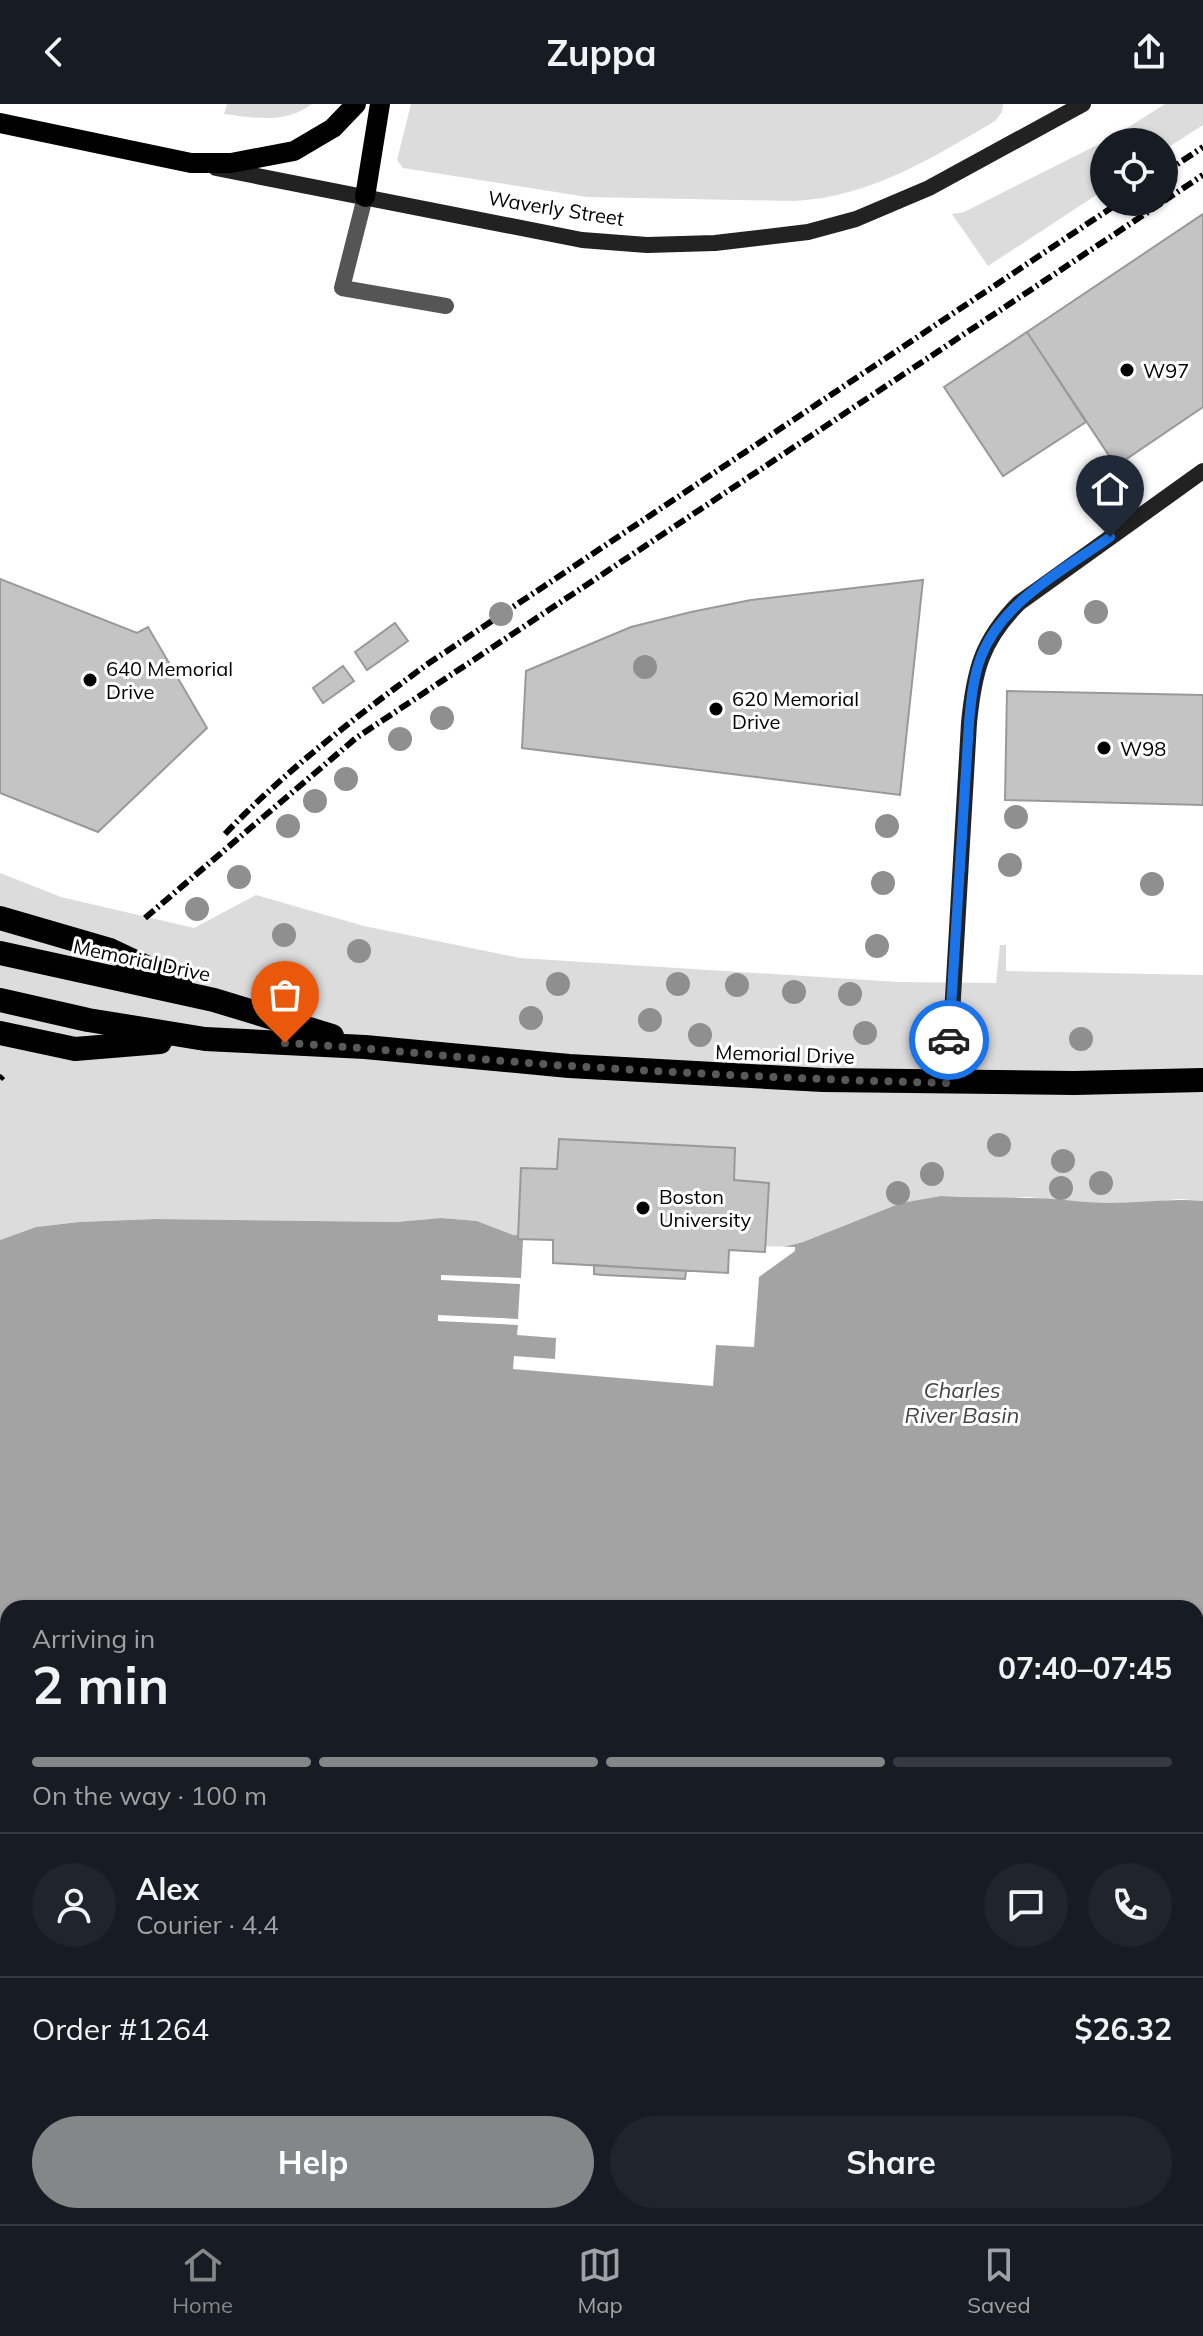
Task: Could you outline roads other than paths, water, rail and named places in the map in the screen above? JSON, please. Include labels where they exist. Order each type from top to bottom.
[{"type":"highway","points":[[0,918],[110,950],[214,1000]]},
{"type":"highway","name":"Memorial Drive","points":[[0,953],[214,1000],[365,1047]]},
{"type":"highway","name":"Memorial Drive","points":[[0,1000],[102,1022],[205,1039],[365,1047],[554,1065],[751,1078],[948,1083],[1203,1080]]},
{"type":"highway","points":[[0,1033],[75,1049],[205,1039]]},
{"type":"main road","points":[[191,163],[231,163],[294,151],[333,128],[356,104]]},
{"type":"main road","points":[[365,197],[380,104]]},
{"type":"main road","name":"Waverly Street","points":[[0,123],[548,234],[615,244],[682,245],[765,239],[831,227],[929,188],[1083,104]]},
{"type":"main road","points":[[948,1083],[969,723],[972,692],[981,656],[1003,619],[1019,603],[1203,471]]},
{"type":"lane","points":[[365,197],[342,288],[446,306]]},
{"type":"water","name":"Charles River Basin","points":[[941,1196],[1110,1203],[1203,1201],[1203,1600],[0,1600],[0,1240],[36,1227],[79,1222],[155,1219],[396,1222],[441,1218],[477,1221],[513,1235],[783,1247],[901,1203]]},
{"type":"railway","points":[[1178,164],[1203,147]]},
{"type":"railway","points":[[1178,192],[1203,175]]},
{"type":"railway","points":[[225,834],[298,765],[429,663],[1099,216]]},
{"type":"railway","points":[[145,918],[356,738],[1142,216]]},
{"type":"railway","points":[[0,1079],[3,1076]]},
{"type":"place","name":"W97","points":[[1127,370]]},
{"type":"place","name":"640 Memorial Drive","points":[[90,680]]},
{"type":"place","name":"620 Memorial Drive","points":[[716,709]]},
{"type":"place","name":"W98","points":[[1104,748]]},
{"type":"place","name":"Boston University","points":[[643,1208]]}]
